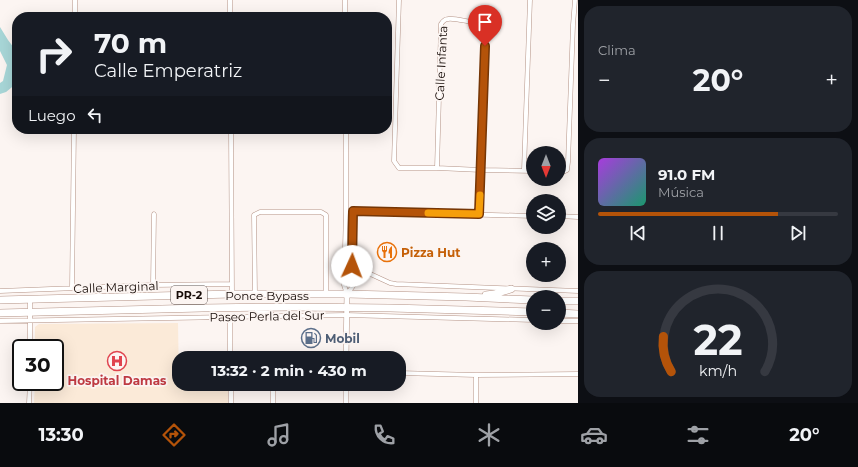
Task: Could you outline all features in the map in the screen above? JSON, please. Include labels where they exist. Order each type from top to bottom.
[{"type":"highway","points":[[466,297],[494,294],[511,289]]},
{"type":"highway","name":"Ponce Bypass","points":[[0,300],[232,294],[347,294],[526,300]]},
{"type":"highway","points":[[566,301],[578,301]]},
{"type":"highway","name":"Ponce Bypass","points":[[0,313],[248,307],[347,311],[526,312]]},
{"type":"highway","points":[[248,307],[272,316]]},
{"type":"highway","points":[[566,313],[578,314]]},
{"type":"street","points":[[75,0],[75,12]]},
{"type":"street","points":[[230,0],[230,12]]},
{"type":"street","points":[[345,0],[345,12]]},
{"type":"street","points":[[399,0],[394,161],[399,168],[481,170],[524,170],[530,0]]},
{"type":"street","points":[[566,170],[568,162],[575,0]]},
{"type":"street","name":"Calle Infanta","points":[[437,168],[441,24],[449,18],[478,23],[483,25],[485,30],[479,214]]},
{"type":"street","points":[[72,288],[74,134]]},
{"type":"street","points":[[231,134],[232,294]]},
{"type":"street","points":[[346,134],[344,285],[347,294],[346,351]]},
{"type":"street","points":[[346,211],[526,216]]},
{"type":"street","points":[[347,294],[353,286],[353,211]]},
{"type":"street","points":[[254,294],[254,215],[260,212],[321,212],[326,216],[326,295]]},
{"type":"street","points":[[153,285],[154,214]]},
{"type":"street","points":[[566,216],[578,217]]},
{"type":"street","points":[[345,239],[354,239]]},
{"type":"street","points":[[352,266],[390,283],[396,284],[578,291]]},
{"type":"street","name":"Calle Marginal","points":[[0,291],[153,285],[232,284]]},
{"type":"street","points":[[30,299],[30,339]]},
{"type":"street","name":"Paseo Perla del Sur","points":[[0,321],[272,316],[347,311],[526,320]]},
{"type":"street","points":[[230,317],[230,351]]},
{"type":"street","points":[[566,321],[578,321]]},
{"type":"street","points":[[406,373],[476,375],[578,374]]},
{"type":"street","points":[[476,375],[476,403]]},
{"type":"street","points":[[29,403],[30,391]]},
{"type":"street","points":[[231,391],[231,403]]},
{"type":"street","points":[[273,391],[273,403]]},
{"type":"street","points":[[346,391],[346,403]]},
{"type":"shaded area","name":"Hospital Damas","points":[[178,323],[178,351],[172,351],[172,391],[228,391],[228,403],[34,403],[35,391],[64,391],[64,339],[35,339],[35,327],[39,324]]},
{"type":"water","points":[[0,27],[12,45],[12,87],[6,92],[0,94],[0,83],[3,81],[7,65],[0,51]]},
{"type":"slow traffic","points":[[428,213],[479,214],[480,195]]},
{"type":"place","name":"Pizza Hut","points":[[387,252]]},
{"type":"place","name":"Mobil","points":[[311,338]]},
{"type":"place","name":"Hospital Damas","points":[[117,361]]},
{"type":"route","points":[[352,266],[354,239],[353,211],[479,214],[485,46]]}]
